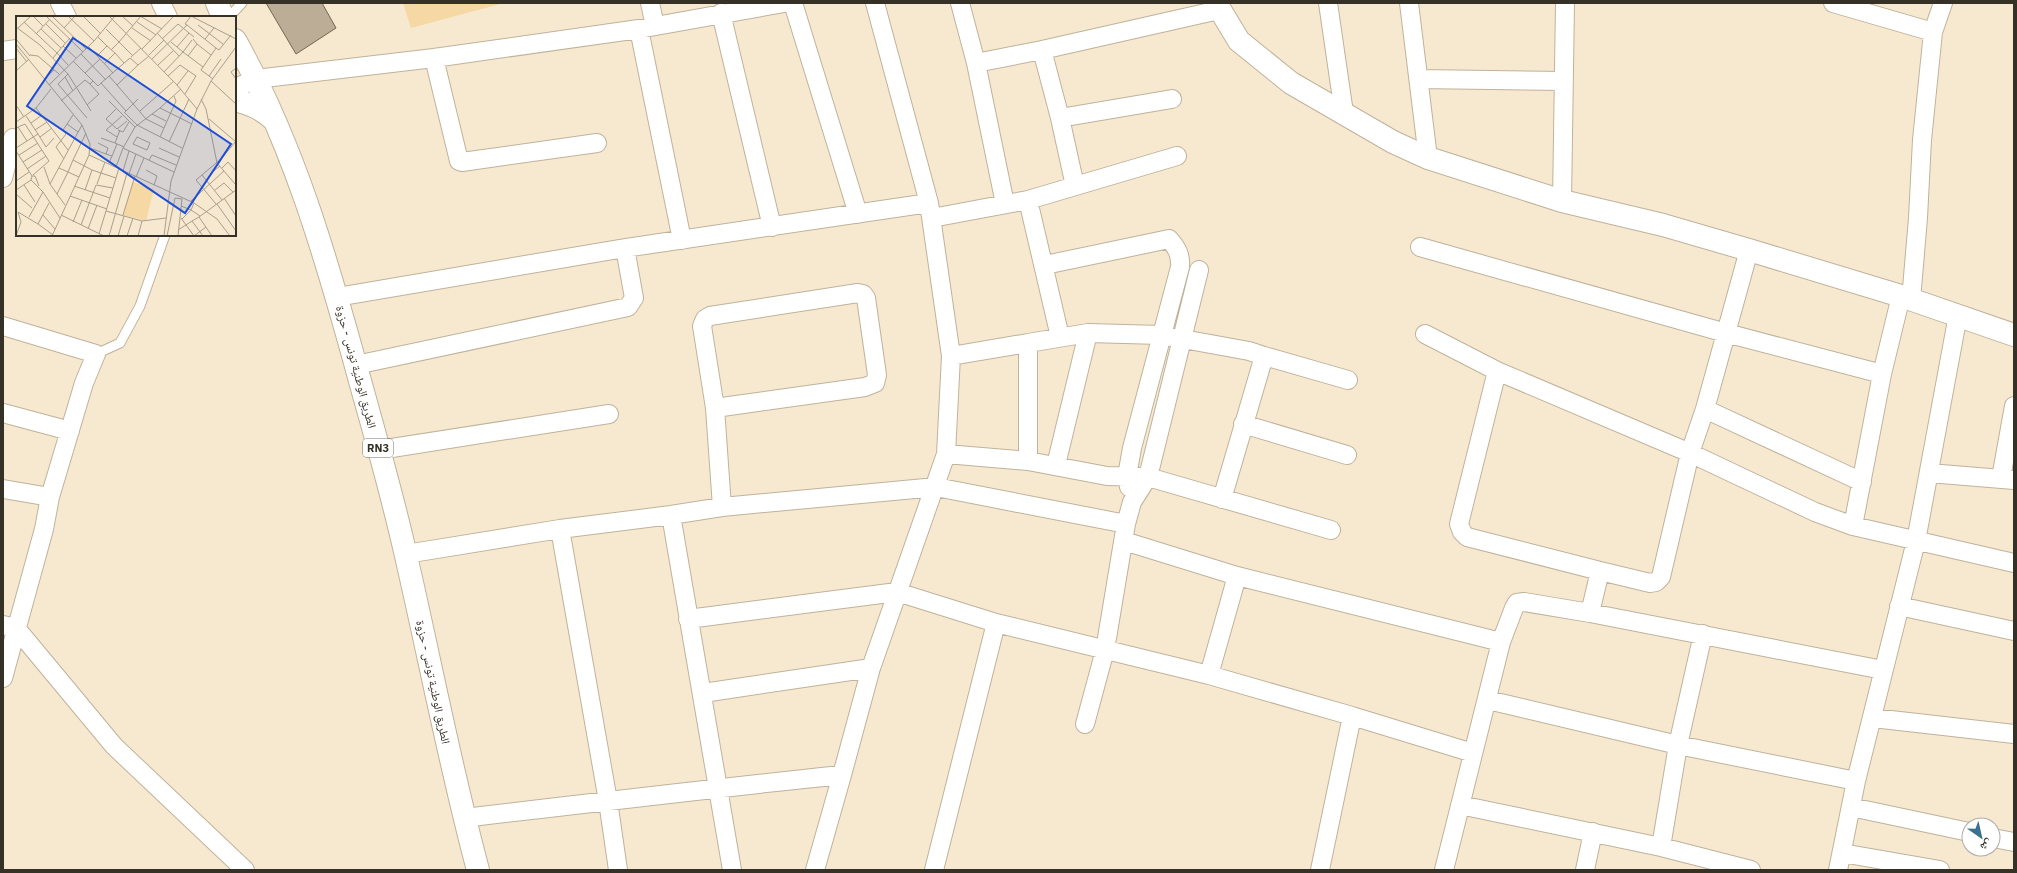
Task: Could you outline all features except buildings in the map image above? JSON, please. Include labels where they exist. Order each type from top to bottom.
[{"type":"main road","points":[[1218,6],[1239,41],[1291,83],[1393,142],[1428,158],[1562,201],[1663,225],[1749,250],[1906,298],[2014,335]]},
{"type":"main road","name":"الطريق الوطنية تونس - حزوة","points":[[236,42],[256,78],[304,195],[337,297],[406,554],[464,818],[478,870]]},
{"type":"main road","points":[[236,100],[252,105],[264,111],[274,120]]},
{"type":"street","points":[[60,3],[67,16]]},
{"type":"street","points":[[161,3],[168,16]]},
{"type":"street","points":[[650,3],[647,27],[682,240]]},
{"type":"street","points":[[236,88],[256,78],[434,58],[647,27],[722,13],[742,6],[784,3]]},
{"type":"street","points":[[793,3],[858,214]]},
{"type":"street","points":[[815,870],[871,668],[897,592],[936,488],[946,454],[951,356],[930,211],[875,3]]},
{"type":"street","points":[[960,3],[976,63],[1005,204]]},
{"type":"street","points":[[1328,3],[1344,113]]},
{"type":"street","points":[[1409,3],[1428,158]]},
{"type":"street","points":[[1562,201],[1565,3]]},
{"type":"street","points":[[1836,3],[1933,32]]},
{"type":"street","points":[[1853,526],[1882,374],[1906,298],[1918,218],[1922,140],[1933,32],[1943,3]]},
{"type":"street","points":[[976,63],[1042,50],[1218,6]]},
{"type":"street","points":[[722,13],[772,227]]},
{"type":"street","points":[[3,52],[16,49]]},
{"type":"street","points":[[1042,50],[1060,118],[1075,186]]},
{"type":"street","points":[[434,58],[459,161],[462,162],[597,144]]},
{"type":"street","points":[[1418,79],[1564,81]]},
{"type":"street","points":[[1060,118],[1172,99]]},
{"type":"street","points":[[3,178],[11,138]]},
{"type":"street","points":[[337,297],[625,248],[858,214],[930,211],[1005,204],[1028,200],[1177,156]]},
{"type":"street","points":[[1028,200],[1045,265],[1060,338]]},
{"type":"street","points":[[1045,265],[1169,239],[1176,247],[1181,257],[1180,267],[1132,448],[1127,476],[1132,502]]},
{"type":"street","points":[[1420,247],[1726,333],[1882,374]]},
{"type":"street","points":[[356,365],[628,307],[634,298],[625,248]]},
{"type":"street","points":[[1497,370],[1459,524],[1462,532],[1467,537],[1650,583],[1656,582],[1662,577],[1690,453],[1705,409],[1749,250]]},
{"type":"street","points":[[1085,724],[1105,650],[1125,533],[1132,502],[1148,477],[1180,339],[1199,270]]},
{"type":"street","points":[[715,408],[865,387],[875,382],[877,375],[866,298],[863,294],[858,293],[710,316],[705,319],[702,326],[715,408],[722,507]]},
{"type":"street","points":[[1940,870],[1840,862],[1856,781],[1916,541],[1958,316]]},
{"type":"street","points":[[3,326],[96,354],[84,383],[50,497],[44,529],[9,626],[3,678]]},
{"type":"street","points":[[951,356],[1088,333],[1161,335],[1249,351],[1348,380]]},
{"type":"street","points":[[1056,465],[1088,333]]},
{"type":"street","points":[[1425,334],[1497,370],[1690,453],[1771,492],[1853,526],[2014,563]]},
{"type":"street","points":[[1028,343],[1028,461]]},
{"type":"street","points":[[1222,499],[1264,356]]},
{"type":"street","points":[[1929,473],[2007,479],[2014,406]]},
{"type":"street","points":[[1705,409],[1862,482]]},
{"type":"street","points":[[3,413],[70,431]]},
{"type":"street","points":[[379,450],[609,414]]},
{"type":"street","points":[[1243,424],[1347,455]]},
{"type":"street","points":[[946,454],[1028,461],[1056,465],[1107,476],[1148,477],[1331,530]]},
{"type":"street","points":[[406,554],[560,529],[671,516],[722,507],[936,488],[1125,533],[1237,576],[1501,642]]},
{"type":"street","points":[[3,489],[50,497]]},
{"type":"street","points":[[671,516],[688,619],[703,693],[717,788],[732,870]]},
{"type":"street","points":[[560,529],[608,801],[618,870]]},
{"type":"street","points":[[1590,613],[1600,571]]},
{"type":"street","points":[[1209,675],[1237,576]]},
{"type":"street","points":[[688,619],[897,592],[996,624],[1209,675],[1473,752]]},
{"type":"street","points":[[1444,870],[1473,752],[1488,700],[1501,642],[1517,603],[1524,602],[1590,613],[1884,670]]},
{"type":"street","points":[[1899,606],[2014,631]]},
{"type":"street","points":[[934,870],[996,624]]},
{"type":"street","points":[[9,626],[114,746],[245,870]]},
{"type":"street","points":[[1661,847],[1678,745],[1703,634]]},
{"type":"street","points":[[703,693],[871,668]]},
{"type":"street","points":[[1488,700],[1678,745],[1856,781]]},
{"type":"street","points":[[1320,870],[1352,716]]},
{"type":"street","points":[[1872,718],[2014,734]]},
{"type":"street","points":[[464,818],[655,797],[717,788],[842,775]]},
{"type":"street","points":[[1460,805],[1661,847],[1706,864],[1751,870]]},
{"type":"street","points":[[1851,807],[1961,830]]},
{"type":"street","points":[[1585,870],[1593,832]]},
{"type":"street","points":[[2001,840],[2014,842]]},
{"type":"lane","points":[[220,12],[242,3]]},
{"type":"lane","points":[[96,354],[120,343],[140,306],[165,236]]},
{"type":"shaded area","points":[[403,3],[504,3],[411,28]]}]
